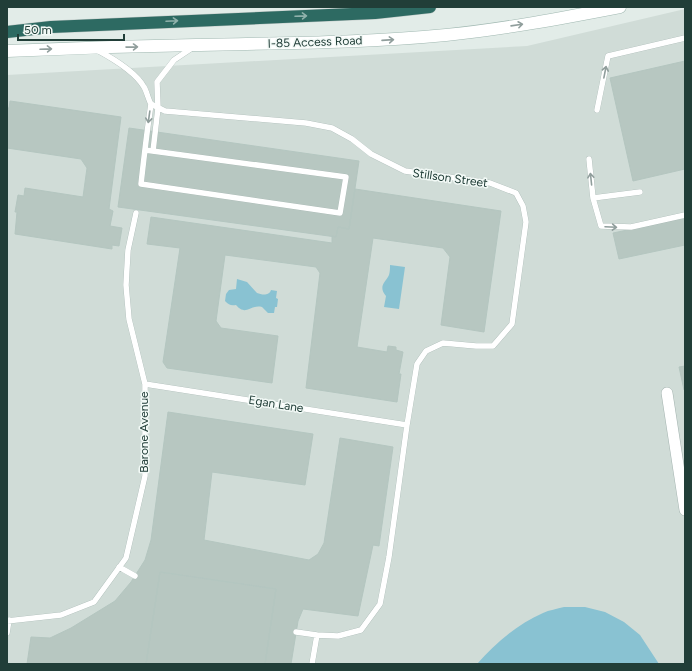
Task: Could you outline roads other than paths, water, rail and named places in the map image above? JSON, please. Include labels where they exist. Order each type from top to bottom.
[{"type":"highway","points":[[7,32],[51,27],[375,13],[430,7]]},
{"type":"main road","name":"I-85 Access Road","points":[[7,51],[196,45],[332,43],[448,35],[532,23],[620,7]]},
{"type":"street","points":[[667,393],[685,510]]},
{"type":"lane","points":[[597,110],[608,56],[685,38]]},
{"type":"lane","points":[[153,151],[158,108],[157,82],[174,60],[196,45]]},
{"type":"lane","points":[[93,48],[117,61],[131,72],[143,86],[151,104],[140,184],[340,213],[346,177],[145,150]]},
{"type":"lane","name":"Stillson Street","points":[[151,104],[165,111],[306,123],[332,128],[352,139],[371,154],[405,171],[490,183],[516,193],[523,206],[526,222],[512,324],[493,346],[443,343],[426,351],[417,364],[407,425]]},
{"type":"lane","points":[[589,159],[593,198],[601,226],[631,228],[685,214]]},
{"type":"lane","points":[[593,198],[640,192]]},
{"type":"lane","name":"Barone Avenue","points":[[8,620],[61,615],[94,602],[126,558],[145,476],[145,384],[129,319],[126,285],[128,250],[136,213]]},
{"type":"lane","name":"Egan Lane","points":[[145,384],[407,425]]},
{"type":"lane","points":[[296,632],[338,636],[361,630],[380,604],[389,557],[407,425]]},
{"type":"lane","points":[[120,567],[135,576]]},
{"type":"lane","points":[[7,633],[8,620]]},
{"type":"lane","points":[[312,664],[317,634]]},
{"type":"water","points":[[390,265],[405,267],[399,309],[384,307],[386,296],[382,287],[389,275]]},
{"type":"water","points":[[237,279],[247,282],[259,294],[267,294],[271,290],[277,291],[277,307],[275,307],[274,313],[268,313],[262,307],[254,307],[243,310],[236,305],[231,305],[226,302],[226,294],[229,290],[236,289]]},
{"type":"water","points":[[564,607],[585,607],[605,612],[624,622],[640,635],[659,664],[477,664],[499,642],[524,623],[545,612]]}]
